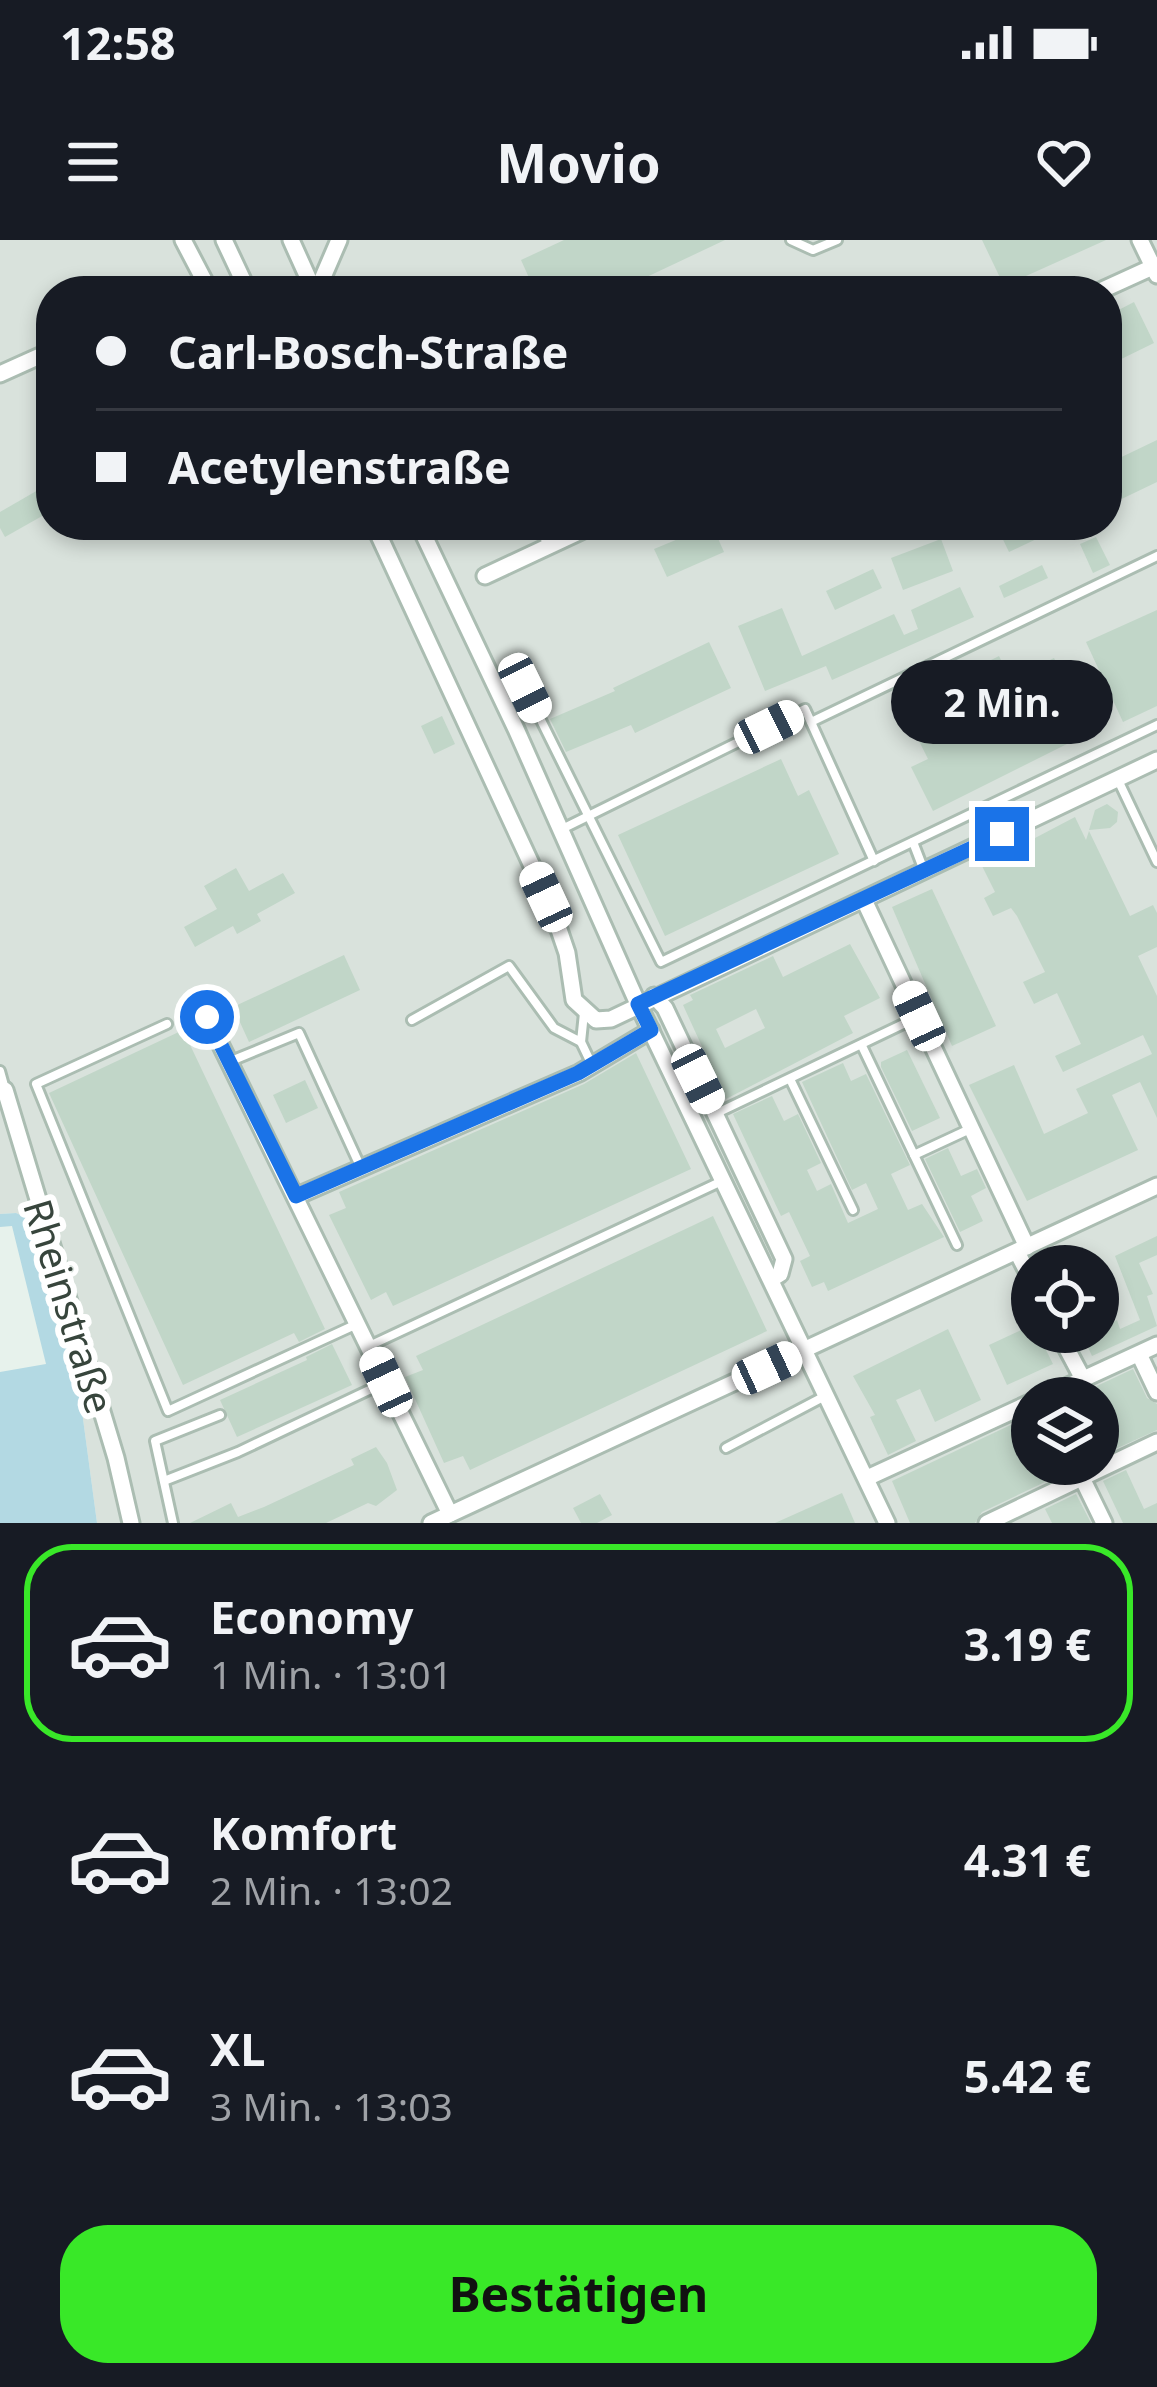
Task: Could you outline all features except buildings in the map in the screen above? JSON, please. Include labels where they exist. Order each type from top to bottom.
[{"type":"street","points":[[183,240],[201,276]]},
{"type":"street","points":[[224,240],[241,276]]},
{"type":"street","points":[[291,240],[309,276]]},
{"type":"street","points":[[323,276],[339,240]]},
{"type":"street","points":[[1122,282],[1156,269],[1140,240]]},
{"type":"street","points":[[0,374],[36,358]]},
{"type":"street","points":[[381,540],[552,909],[567,953],[574,1000],[596,1020],[611,1019],[1157,760]]},
{"type":"street","points":[[426,540],[560,830],[646,1000],[651,1030],[887,1523]]},
{"type":"street","points":[[484,576],[561,540]]},
{"type":"street","points":[[864,900],[1020,1245]]},
{"type":"street","points":[[646,1000],[665,1008],[784,1259],[780,1274],[772,1279]]},
{"type":"street","points":[[207,1017],[386,1382],[438,1521],[1011,1254]]},
{"type":"street","points":[[296,1196],[592,1065],[651,1030]]},
{"type":"street","name":"Rheinstraße","points":[[5,1090],[116,1458],[131,1523]]},
{"type":"street","points":[[1031,1245],[1157,1186]]},
{"type":"street","points":[[1087,1377],[1157,1345]]},
{"type":"street","points":[[1139,1354],[1157,1392]]},
{"type":"street","points":[[867,1478],[1011,1412]]},
{"type":"street","points":[[1119,1460],[1157,1442]]},
{"type":"street","points":[[987,1523],[1067,1485]]},
{"type":"street","points":[[1085,1485],[1104,1523]]},
{"type":"lane","points":[[791,240],[813,250],[837,240]]},
{"type":"lane","points":[[545,540],[548,546]]},
{"type":"lane","points":[[811,722],[1157,556]]},
{"type":"lane","points":[[525,688],[661,962],[1157,725]]},
{"type":"lane","points":[[560,830],[805,709],[874,861]]},
{"type":"lane","points":[[1118,779],[1157,862]]},
{"type":"lane","points":[[913,842],[924,871]]},
{"type":"lane","points":[[412,1020],[509,966],[554,1028],[580,1042],[592,1065]]},
{"type":"lane","points":[[580,1042],[584,1013]]},
{"type":"lane","points":[[715,1114],[919,1016]]},
{"type":"lane","points":[[167,1024],[36,1084],[168,1411],[358,1324]]},
{"type":"lane","points":[[230,1062],[299,1033],[362,1168]]},
{"type":"lane","points":[[861,1045],[957,1244]]},
{"type":"lane","points":[[0,1071],[5,1090]]},
{"type":"lane","points":[[790,1079],[853,1210]]},
{"type":"lane","points":[[914,1155],[971,1129]]},
{"type":"lane","points":[[369,1346],[723,1180]]},
{"type":"lane","points":[[164,1481],[238,1452],[386,1382]]},
{"type":"lane","points":[[727,1448],[828,1394]]},
{"type":"lane","points":[[173,1523],[155,1441],[220,1414]]},
{"type":"shaded area","points":[[0,240],[1157,240],[1157,1523],[97,1523],[81,1404],[84,1390],[35,1222],[16,1213],[0,1214]]},
{"type":"shaded area","points":[[16,1213],[34,1221],[84,1390],[81,1404],[97,1523],[0,1523],[0,1372],[46,1364],[12,1226],[0,1227],[0,1214]]},
{"type":"route","points":[[207,1017],[296,1196],[578,1073],[651,1030],[638,1004],[1002,834]]}]
